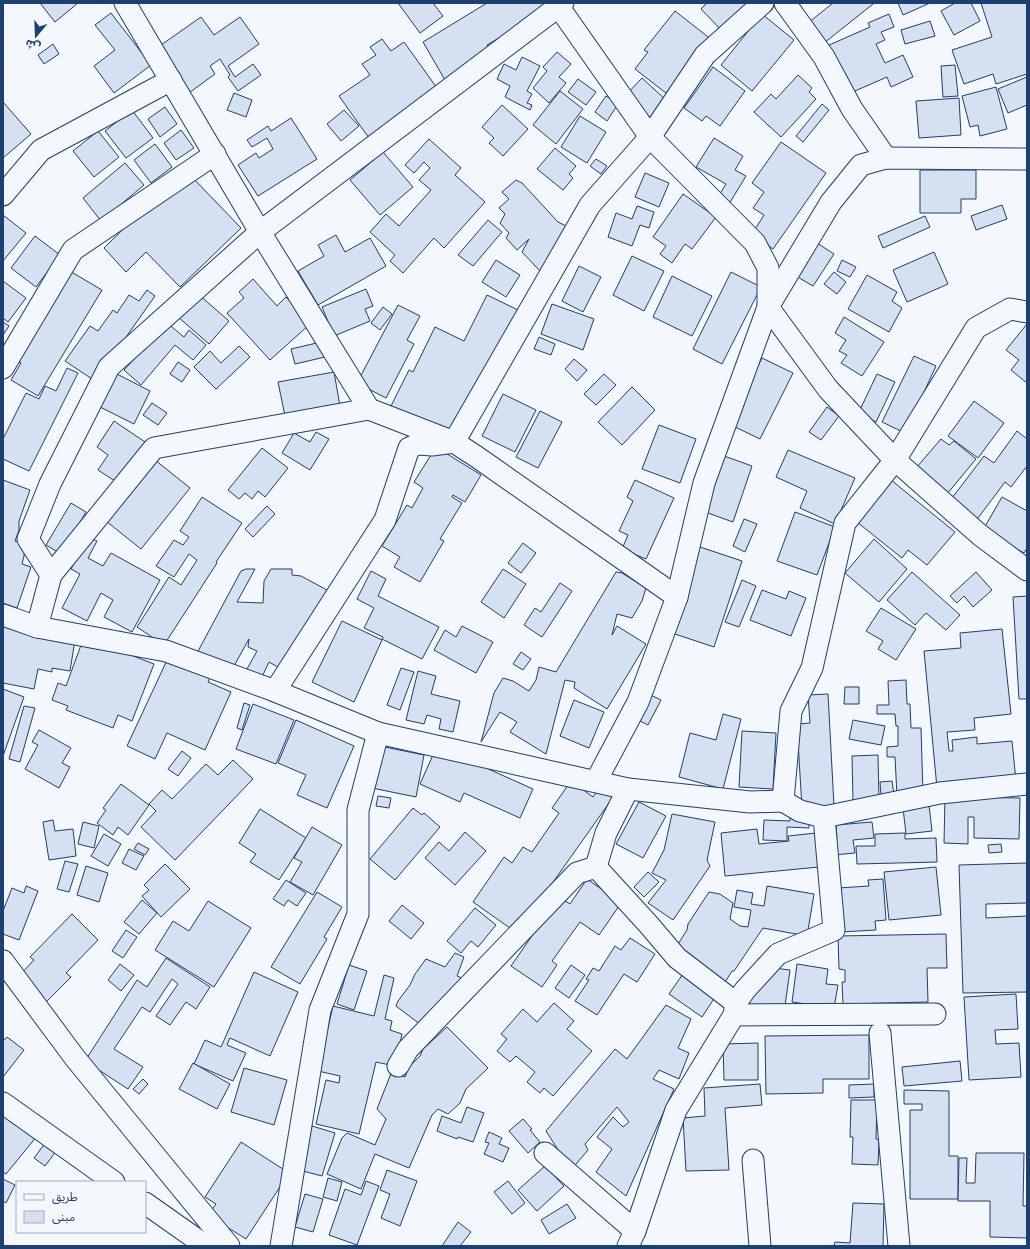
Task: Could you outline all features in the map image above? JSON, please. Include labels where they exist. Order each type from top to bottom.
[{"type":"street","points":[[125,3],[260,232],[369,410]]},
{"type":"street","points":[[454,442],[590,205],[650,137],[705,55],[763,3]]},
{"type":"street","points":[[785,3],[824,57],[852,109],[886,158]]},
{"type":"street","points":[[51,575],[28,539],[50,484],[109,367],[260,232],[559,4],[650,137],[755,243],[768,268],[768,307],[828,389],[896,460],[980,535],[1027,570]]},
{"type":"street","points":[[3,195],[41,150],[171,80]]},
{"type":"street","points":[[3,368],[74,250],[215,154]]},
{"type":"street","points":[[596,781],[638,702],[676,597],[704,483],[768,307],[830,202],[861,165],[886,158],[1027,159]]},
{"type":"street","points":[[783,801],[791,711],[812,668],[845,523],[896,460],[976,328],[1010,308],[1027,312]]},
{"type":"street","points":[[37,627],[51,575],[154,448],[369,410],[454,442],[477,456],[676,597]]},
{"type":"street","points":[[275,691],[385,520],[409,448],[418,444],[432,445],[454,442]]},
{"type":"street","points":[[3,616],[37,627],[166,651],[275,691],[378,733],[628,788],[750,802],[783,801],[800,811],[824,817],[940,793],[1027,784]]},
{"type":"street","points":[[281,1246],[320,1010],[358,914],[358,810],[378,733]]},
{"type":"street","points":[[596,867],[606,833],[628,788]]},
{"type":"street","points":[[545,1153],[632,1238],[676,1110],[745,990],[778,954],[834,930],[824,817]]},
{"type":"street","points":[[596,867],[677,958],[735,1009],[935,1014]]},
{"type":"street","points":[[398,1066],[408,1049],[577,873],[596,867]]},
{"type":"street","points":[[3,961],[75,1058],[229,1246]]},
{"type":"street","points":[[880,1034],[899,1246]]},
{"type":"street","points":[[3,1102],[113,1181]]},
{"type":"street","points":[[753,1160],[760,1246]]},
{"type":"street","points":[[146,1205],[206,1246]]},
{"type":"building","points":[[40,3],[78,3],[55,22]]},
{"type":"building","points":[[398,3],[433,3],[443,16],[420,33]]},
{"type":"building","points":[[487,3],[544,3],[548,9],[487,45],[491,53],[445,80],[423,42]]},
{"type":"building","points":[[707,3],[753,3],[723,32],[701,9]]},
{"type":"building","points":[[833,3],[873,4],[824,43],[808,23]]},
{"type":"building","points":[[898,3],[930,3],[903,15]]},
{"type":"building","points":[[955,3],[971,3],[980,21],[954,35],[941,11]]},
{"type":"building","points":[[981,3],[1027,3],[1027,74],[996,84],[993,74],[964,84],[952,50],[992,37]]},
{"type":"building","points":[[675,11],[712,40],[671,97],[635,69],[648,52],[644,50]]},
{"type":"building","points":[[111,13],[151,65],[114,93],[94,66],[115,50],[95,25]]},
{"type":"building","points":[[762,14],[794,40],[752,91],[721,65]]},
{"type":"building","points":[[889,14],[894,27],[881,32],[885,40],[876,44],[885,63],[903,55],[913,77],[891,87],[887,77],[848,94],[827,46],[870,27],[868,23]]},
{"type":"building","points":[[201,17],[214,35],[240,17],[259,44],[228,66],[235,77],[253,64],[261,75],[238,91],[228,77],[230,75],[220,59],[210,66],[215,74],[186,95],[154,50]]},
{"type":"building","points":[[930,21],[935,36],[905,44],[901,30]]},
{"type":"building","points":[[382,39],[391,51],[404,42],[437,88],[369,138],[339,96],[370,75],[362,64],[376,55],[370,47]]},
{"type":"building","points":[[53,44],[59,54],[44,64],[38,55]]},
{"type":"building","points":[[557,52],[571,64],[559,77],[566,83],[549,103],[533,88],[547,71],[543,67]]},
{"type":"building","points":[[522,57],[540,66],[527,91],[532,94],[527,103],[532,105],[530,110],[505,97],[510,86],[497,79],[504,64],[516,70]]},
{"type":"building","points":[[955,65],[958,96],[943,97],[941,66]]},
{"type":"building","points":[[713,67],[745,91],[720,126],[706,116],[702,121],[684,108]]},
{"type":"building","points":[[798,75],[812,88],[809,92],[816,99],[781,137],[754,112],[771,94],[776,99]]},
{"type":"building","points":[[1027,77],[1027,105],[1008,113],[998,89]]},
{"type":"building","points":[[642,78],[668,102],[652,119],[626,95]]},
{"type":"building","points":[[578,79],[596,92],[586,105],[568,92]]},
{"type":"building","points":[[996,87],[1007,129],[980,136],[978,125],[970,127],[962,96]]},
{"type":"building","points":[[560,91],[583,109],[556,144],[533,125]]},
{"type":"building","points":[[234,93],[252,100],[246,117],[227,110]]},
{"type":"building","points":[[606,96],[618,104],[607,121],[595,112]]},
{"type":"building","points":[[959,98],[961,135],[919,138],[916,101]]},
{"type":"building","points":[[3,102],[31,134],[3,158]]},
{"type":"building","points":[[822,104],[829,110],[803,142],[796,136]]},
{"type":"building","points":[[502,105],[528,129],[503,156],[489,143],[494,138],[482,127]]},
{"type":"building","points":[[165,107],[177,124],[160,137],[148,119]]},
{"type":"building","points":[[132,110],[153,138],[126,158],[105,131]]},
{"type":"building","points":[[344,110],[359,126],[341,141],[327,124]]},
{"type":"building","points":[[580,116],[606,132],[587,163],[561,147]]},
{"type":"building","points":[[291,118],[317,159],[258,196],[238,165],[256,153],[259,158],[273,149],[267,138],[252,147],[247,140],[268,126],[271,131]]},
{"type":"building","points":[[181,130],[194,148],[176,160],[164,143]]},
{"type":"building","points":[[98,131],[119,157],[94,177],[73,151]]},
{"type":"building","points":[[714,138],[743,156],[735,170],[746,176],[729,204],[718,197],[726,184],[696,167]]},
{"type":"building","points":[[429,139],[461,168],[455,175],[485,202],[444,248],[434,238],[403,273],[390,261],[395,255],[370,232],[386,214],[399,226],[431,190],[419,180],[430,168],[424,162],[414,173],[405,165]]},
{"type":"building","points":[[781,142],[826,173],[773,249],[752,234],[764,215],[753,208],[764,192],[752,183]]},
{"type":"building","points":[[155,144],[172,167],[151,183],[134,160]]},
{"type":"building","points":[[555,148],[576,166],[569,174],[573,178],[563,190],[537,169]]},
{"type":"building","points":[[383,152],[413,187],[380,215],[350,180]]},
{"type":"building","points":[[596,159],[607,166],[601,174],[590,166]]},
{"type":"building","points":[[125,163],[144,185],[101,221],[83,198]]},
{"type":"building","points":[[920,170],[976,170],[976,199],[961,199],[961,213],[920,213]]},
{"type":"building","points":[[645,173],[669,183],[659,207],[635,197]]},
{"type":"building","points":[[190,175],[241,228],[180,287],[146,252],[126,272],[104,248],[158,195]]},
{"type":"building","points":[[516,180],[522,183],[558,222],[568,227],[540,271],[522,252],[529,239],[517,250],[506,238],[509,233],[500,223],[505,214],[499,208],[509,199],[502,192]]},
{"type":"building","points":[[683,194],[716,217],[692,249],[685,244],[672,263],[660,254],[666,246],[653,237]]},
{"type":"building","points":[[1002,205],[1007,219],[976,230],[971,216]]},
{"type":"building","points":[[637,206],[654,212],[649,228],[640,225],[632,246],[608,237],[616,213],[632,219]]},
{"type":"building","points":[[3,215],[26,233],[3,261]]},
{"type":"building","points":[[925,216],[930,227],[883,248],[878,236]]},
{"type":"building","points":[[488,220],[502,232],[473,266],[458,255]]},
{"type":"building","points":[[336,235],[345,252],[370,238],[386,266],[318,305],[298,271],[324,256],[318,245]]},
{"type":"building","points":[[35,236],[60,255],[36,287],[11,268]]},
{"type":"building","points":[[817,243],[834,254],[813,286],[796,276]]},
{"type":"building","points":[[934,252],[948,284],[907,302],[893,270]]},
{"type":"building","points":[[632,256],[664,271],[644,311],[613,295]]},
{"type":"building","points":[[496,260],[520,275],[506,297],[482,282]]},
{"type":"building","points":[[842,260],[856,267],[850,277],[837,271]]},
{"type":"building","points":[[579,266],[601,277],[583,312],[562,301]]},
{"type":"building","points":[[68,270],[102,290],[38,396],[11,380],[21,363],[15,360]]},
{"type":"building","points":[[731,272],[761,287],[722,364],[693,349]]},
{"type":"building","points":[[834,272],[846,282],[837,294],[824,284]]},
{"type":"building","points":[[867,275],[897,292],[892,301],[902,308],[889,332],[848,309]]},
{"type":"building","points":[[672,276],[712,296],[692,336],[653,317]]},
{"type":"building","points":[[253,279],[277,306],[286,297],[310,324],[270,360],[227,313],[244,298],[239,292]]},
{"type":"building","points":[[3,281],[26,298],[8,322],[3,318]]},
{"type":"building","points":[[366,289],[373,306],[365,309],[370,321],[334,336],[322,307]]},
{"type":"building","points":[[147,290],[155,296],[95,381],[65,361],[90,326],[98,331],[113,310],[117,313],[129,295],[139,301]]},
{"type":"building","points":[[198,294],[229,321],[209,344],[178,317]]},
{"type":"building","points":[[487,295],[518,310],[452,436],[391,406],[409,370],[413,372],[435,327],[464,341]]},
{"type":"building","points":[[552,304],[594,319],[583,350],[541,334]]},
{"type":"building","points":[[398,305],[420,316],[407,340],[414,344],[386,398],[357,383]]},
{"type":"building","points":[[383,307],[392,314],[380,330],[371,323]]},
{"type":"building","points":[[844,317],[884,342],[862,376],[841,363],[847,355],[839,351],[846,340],[835,333]]},
{"type":"building","points":[[3,322],[9,326],[3,335]]},
{"type":"building","points":[[167,323],[184,337],[189,330],[206,345],[193,360],[175,345],[141,385],[124,370]]},
{"type":"building","points":[[1027,324],[1027,383],[1011,370],[1019,360],[1006,350]]},
{"type":"building","points":[[539,337],[555,344],[551,355],[534,349]]},
{"type":"building","points":[[321,342],[325,357],[295,364],[291,349]]},
{"type":"building","points":[[239,346],[250,357],[216,389],[194,367],[210,351],[221,363]]},
{"type":"building","points":[[914,356],[936,366],[905,433],[882,422]]},
{"type":"building","points":[[762,358],[793,373],[760,439],[729,424]]},
{"type":"building","points":[[574,359],[587,370],[577,381],[565,369]]},
{"type":"building","points":[[178,362],[190,370],[182,382],[170,374]]},
{"type":"building","points":[[67,368],[78,373],[29,471],[3,459],[3,439],[26,393],[39,399],[45,386],[56,391]]},
{"type":"building","points":[[113,372],[150,391],[134,424],[96,405]]},
{"type":"building","points":[[334,372],[340,406],[285,416],[278,382]]},
{"type":"building","points":[[604,374],[616,385],[596,405],[584,394]]},
{"type":"building","points":[[877,374],[895,382],[876,422],[858,414]]},
{"type":"building","points":[[632,387],[655,410],[622,445],[598,422]]},
{"type":"building","points":[[503,394],[536,410],[515,452],[482,436]]},
{"type":"building","points":[[974,401],[1004,423],[978,458],[948,436]]},
{"type":"building","points":[[152,403],[167,413],[158,425],[143,415]]},
{"type":"building","points":[[827,407],[839,416],[821,440],[809,432]]},
{"type":"building","points":[[540,411],[562,422],[538,468],[516,457]]},
{"type":"building","points":[[114,421],[148,444],[121,485],[98,470],[108,455],[97,447]]},
{"type":"building","points":[[659,425],[696,439],[680,483],[642,469]]},
{"type":"building","points":[[1017,431],[1027,439],[1027,466],[1011,487],[1005,482],[975,522],[949,502],[984,456],[994,463]]},
{"type":"building","points":[[316,432],[329,439],[310,470],[282,453],[294,433],[310,442]]},
{"type":"building","points":[[941,439],[949,445],[954,441],[976,459],[947,494],[916,468]]},
{"type":"building","points":[[436,447],[481,475],[465,502],[453,495],[452,497],[462,503],[440,539],[444,541],[420,582],[394,567],[400,557],[382,546],[407,505],[412,508],[423,488],[414,482]]},
{"type":"building","points":[[262,448],[288,468],[265,497],[258,491],[252,499],[245,493],[239,499],[228,490]]},
{"type":"building","points":[[788,450],[855,478],[835,524],[800,508],[807,491],[776,477]]},
{"type":"building","points":[[724,456],[752,466],[733,522],[705,512]]},
{"type":"building","points":[[155,460],[190,488],[141,549],[106,521]]},
{"type":"building","points":[[3,480],[30,490],[19,521],[19,530],[15,541],[25,544],[22,564],[31,567],[17,608],[3,603]]},
{"type":"building","points":[[635,480],[674,498],[646,559],[622,549],[628,535],[619,531],[633,501],[627,497]]},
{"type":"building","points":[[891,480],[955,532],[927,565],[908,550],[902,558],[857,522]]},
{"type":"building","points":[[202,497],[242,523],[164,645],[137,627],[169,577],[181,585],[197,560],[189,554],[174,577],[156,566],[174,540],[183,545],[189,537],[180,531]]},
{"type":"building","points":[[1002,497],[1027,511],[1027,548],[1024,553],[983,530]]},
{"type":"building","points":[[71,503],[86,512],[61,554],[46,545]]},
{"type":"building","points":[[267,506],[275,514],[253,537],[245,529]]},
{"type":"building","points":[[795,512],[835,527],[817,575],[777,561]]},
{"type":"building","points":[[744,519],[757,524],[745,552],[733,546]]},
{"type":"building","points":[[88,537],[97,541],[88,558],[103,566],[111,553],[160,580],[132,632],[104,617],[113,600],[101,593],[87,621],[62,608],[80,574],[71,569]]},
{"type":"building","points":[[874,539],[907,569],[879,602],[845,573]]},
{"type":"building","points":[[523,543],[536,553],[521,573],[508,563]]},
{"type":"building","points":[[694,545],[742,561],[714,647],[666,631]]},
{"type":"building","points":[[246,569],[255,569],[237,602],[263,603],[264,581],[271,569],[292,569],[292,575],[301,576],[327,590],[283,670],[269,662],[262,677],[247,669],[257,651],[248,647],[249,639],[230,673],[196,655],[241,571]]},
{"type":"building","points":[[503,569],[526,584],[504,618],[481,602]]},
{"type":"building","points":[[371,571],[386,579],[378,596],[439,627],[422,659],[382,639],[383,637],[364,628],[374,608],[357,599]]},
{"type":"building","points":[[616,572],[622,573],[646,588],[642,601],[632,618],[617,614],[612,635],[617,626],[646,644],[607,709],[574,688],[575,682],[565,680],[546,754],[510,732],[517,722],[500,712],[481,742],[494,693],[503,678],[513,681],[529,691],[536,680],[539,667],[556,672]]},
{"type":"building","points":[[912,572],[960,615],[946,630],[926,613],[915,625],[887,600]]},
{"type":"building","points":[[976,572],[992,590],[973,607],[964,596],[957,603],[950,596]]},
{"type":"building","points":[[742,580],[756,586],[739,627],[725,622]]},
{"type":"building","points":[[560,583],[572,591],[542,637],[524,625],[535,608],[541,612]]},
{"type":"building","points":[[762,590],[786,599],[789,591],[806,598],[791,636],[750,620]]},
{"type":"building","points":[[1027,596],[1027,699],[1019,699],[1013,597]]},
{"type":"building","points":[[881,608],[916,629],[896,660],[878,649],[883,641],[866,631]]},
{"type":"building","points":[[342,621],[382,640],[354,702],[312,682]]},
{"type":"building","points":[[3,624],[75,640],[70,671],[52,668],[52,672],[38,669],[34,689],[3,683]]},
{"type":"building","points":[[462,626],[493,642],[476,673],[434,650],[445,630],[456,637]]},
{"type":"building","points":[[1002,629],[1011,714],[974,718],[975,730],[947,732],[949,751],[953,751],[952,740],[977,737],[977,744],[1012,741],[1016,781],[937,788],[924,651],[961,648],[960,633]]},
{"type":"building","points":[[84,637],[154,664],[132,721],[118,715],[113,728],[66,710],[68,706],[52,700],[58,683],[66,686]]},
{"type":"building","points":[[521,652],[531,659],[523,670],[513,664]]},
{"type":"building","points":[[168,658],[210,677],[208,682],[231,692],[205,750],[167,733],[155,759],[127,746]]},
{"type":"building","points":[[401,668],[414,672],[400,710],[387,705]]},
{"type":"building","points":[[418,671],[436,676],[431,694],[460,701],[453,732],[439,729],[441,719],[427,715],[424,724],[406,720]]},
{"type":"building","points":[[906,680],[907,704],[910,704],[911,728],[921,728],[923,795],[897,796],[895,757],[887,757],[887,747],[898,746],[898,726],[896,726],[895,714],[877,714],[877,705],[889,705],[888,681]]},
{"type":"building","points":[[845,687],[859,687],[859,704],[844,704]]},
{"type":"building","points":[[3,689],[24,697],[3,756]]},
{"type":"building","points":[[644,692],[661,700],[648,725],[632,717]]},
{"type":"building","points":[[828,694],[834,806],[802,808],[797,724],[810,723],[808,695]]},
{"type":"building","points":[[574,700],[604,712],[589,748],[560,736]]},
{"type":"building","points":[[244,703],[250,705],[242,730],[237,728]]},
{"type":"building","points":[[253,704],[294,720],[276,764],[236,749]]},
{"type":"building","points":[[24,706],[35,708],[20,762],[9,759]]},
{"type":"building","points":[[723,714],[741,719],[723,789],[679,777],[690,733],[716,740]]},
{"type":"building","points":[[296,720],[354,746],[327,808],[297,795],[306,775],[278,763]]},
{"type":"building","points":[[853,720],[885,726],[881,745],[849,739]]},
{"type":"building","points":[[39,730],[71,748],[62,763],[70,767],[59,788],[25,769],[38,745],[32,742]]},
{"type":"building","points":[[742,731],[776,733],[773,789],[739,787]]},
{"type":"building","points":[[380,746],[424,755],[416,797],[372,788]]},
{"type":"building","points":[[437,746],[533,789],[520,818],[464,793],[460,802],[420,784]]},
{"type":"building","points":[[182,751],[191,758],[178,776],[168,769]]},
{"type":"building","points":[[878,755],[879,800],[853,800],[852,756]]},
{"type":"building","points":[[233,760],[253,779],[175,860],[141,827],[156,811],[149,804],[162,790],[172,799],[206,764],[218,775]]},
{"type":"building","points":[[571,781],[593,797],[600,787],[614,796],[517,933],[473,902],[504,857],[512,863],[523,847],[532,852],[559,813],[552,808]]},
{"type":"building","points":[[892,781],[894,795],[881,796],[880,782]]},
{"type":"building","points":[[121,784],[149,805],[128,835],[118,827],[113,835],[97,823],[106,810],[103,808]]},
{"type":"building","points":[[378,796],[391,798],[389,808],[376,806]]},
{"type":"building","points":[[945,797],[1020,798],[1019,839],[974,838],[974,817],[968,817],[968,844],[944,843]]},
{"type":"building","points":[[639,802],[666,816],[643,858],[616,844]]},
{"type":"building","points":[[929,805],[932,831],[906,834],[903,808]]},
{"type":"building","points":[[413,808],[422,815],[424,813],[440,827],[395,880],[370,859]]},
{"type":"building","points":[[260,809],[306,838],[279,880],[250,862],[256,854],[239,843]]},
{"type":"building","points":[[790,813],[809,814],[809,828],[787,827],[787,841],[763,840],[764,820],[790,821]]},
{"type":"building","points":[[672,814],[715,822],[707,860],[710,866],[673,920],[648,903],[666,880],[652,873],[664,850]]},
{"type":"building","points":[[53,820],[55,831],[73,829],[76,856],[49,860],[43,822]]},
{"type":"building","points":[[83,822],[99,826],[94,848],[78,844]]},
{"type":"building","points":[[872,822],[874,838],[853,840],[855,853],[833,855],[831,840],[837,839],[836,825]]},
{"type":"building","points":[[312,827],[342,845],[313,895],[290,882],[302,862],[294,858]]},
{"type":"building","points":[[757,829],[759,844],[789,841],[788,836],[816,833],[819,867],[725,876],[721,833]]},
{"type":"building","points":[[465,832],[486,851],[455,885],[425,858],[439,842],[449,851]]},
{"type":"building","points":[[905,833],[905,839],[936,838],[937,862],[857,864],[856,846],[875,846],[875,834]]},
{"type":"building","points":[[104,834],[121,844],[108,866],[91,856]]},
{"type":"building","points":[[138,843],[149,849],[145,855],[134,849]]},
{"type":"building","points":[[1001,844],[1002,852],[989,853],[988,845]]},
{"type":"building","points":[[129,849],[144,856],[136,870],[122,863]]},
{"type":"building","points":[[65,861],[78,864],[69,892],[57,889]]},
{"type":"building","points":[[1027,863],[1027,903],[986,904],[986,918],[1027,916],[1027,992],[963,993],[959,865]]},
{"type":"building","points":[[165,864],[190,889],[161,917],[142,896],[149,890],[144,885]]},
{"type":"building","points":[[86,866],[108,873],[99,902],[77,895]]},
{"type":"building","points":[[936,867],[941,915],[889,920],[884,872]]},
{"type":"building","points":[[648,872],[659,882],[644,897],[634,887]]},
{"type":"building","points":[[587,879],[621,903],[599,935],[580,922],[552,961],[557,965],[542,987],[511,966],[559,897],[570,904]]},
{"type":"building","points":[[883,879],[886,920],[875,921],[876,930],[840,932],[838,888],[869,886],[868,880]]},
{"type":"building","points":[[286,880],[306,893],[297,906],[288,900],[284,906],[273,899]]},
{"type":"building","points":[[26,886],[38,891],[19,940],[3,934],[3,911],[12,888],[24,893]]},
{"type":"building","points":[[767,886],[814,894],[807,936],[763,928],[722,987],[673,952],[687,930],[688,924],[709,892],[720,894],[733,903],[730,919],[740,926],[748,927],[751,910],[734,907],[737,890],[753,893],[751,904],[764,906]]},
{"type":"building","points":[[317,892],[342,907],[324,937],[327,939],[300,984],[271,967]]},
{"type":"building","points":[[142,900],[157,913],[139,934],[124,922]]},
{"type":"building","points":[[208,901],[251,928],[214,987],[155,950],[173,921],[189,931]]},
{"type":"building","points":[[402,905],[424,923],[411,939],[389,921]]},
{"type":"building","points":[[475,908],[496,925],[478,947],[471,941],[461,953],[447,941]]},
{"type":"building","points":[[72,914],[98,940],[66,973],[71,977],[46,1002],[19,976],[34,960],[30,957]]},
{"type":"building","points":[[126,930],[137,937],[123,958],[112,951]]},
{"type":"building","points":[[946,934],[947,968],[927,968],[928,1002],[843,1004],[842,982],[845,982],[845,970],[839,969],[838,936]]},
{"type":"building","points":[[630,938],[655,954],[637,982],[624,974],[597,1015],[575,1001],[589,980],[586,979],[593,968],[599,971],[615,946],[621,950]]},
{"type":"building","points":[[455,953],[464,957],[457,976],[462,978],[425,1028],[396,1006],[398,1001],[426,959],[445,967]]},
{"type":"building","points":[[166,958],[210,987],[196,1009],[186,1002],[170,1025],[156,1016],[178,984],[172,979],[150,1012],[142,1007],[114,1049],[143,1067],[128,1089],[85,1061],[137,980],[147,987]]},
{"type":"building","points":[[120,964],[134,975],[121,991],[108,980]]},
{"type":"building","points":[[797,964],[828,969],[826,984],[838,985],[834,1008],[792,1002]]},
{"type":"building","points":[[349,965],[367,971],[354,1010],[337,1004]]},
{"type":"building","points":[[571,965],[585,975],[569,998],[555,988]]},
{"type":"building","points":[[773,968],[790,970],[784,1013],[747,1008],[750,987],[761,976],[771,978]]},
{"type":"building","points":[[685,971],[717,994],[702,1017],[669,994]]},
{"type":"building","points":[[254,972],[298,992],[270,1056],[230,1038],[227,1045],[246,1053],[233,1081],[194,1064],[205,1040],[221,1047]]},
{"type":"building","points":[[384,975],[394,978],[385,1019],[392,1021],[390,1030],[402,1034],[395,1066],[376,1062],[359,1134],[316,1124],[326,1080],[339,1083],[340,1076],[318,1071],[333,1006],[374,1016]]},
{"type":"building","points":[[1016,994],[1018,1029],[995,1030],[996,1044],[1019,1043],[1021,1077],[969,1080],[964,997]]},
{"type":"building","points":[[554,1003],[574,1021],[567,1029],[592,1051],[553,1096],[544,1088],[540,1093],[527,1082],[535,1072],[516,1056],[510,1062],[497,1051],[507,1039],[501,1034],[523,1009],[537,1022]]},
{"type":"building","points":[[666,1005],[691,1019],[678,1048],[689,1053],[679,1079],[659,1070],[653,1079],[674,1089],[626,1196],[596,1172],[612,1149],[597,1137],[613,1117],[623,1127],[629,1122],[617,1107],[585,1144],[588,1150],[571,1170],[546,1131],[615,1049],[627,1059]]},
{"type":"building","points":[[447,1027],[488,1068],[466,1089],[460,1103],[448,1114],[438,1109],[432,1115],[409,1168],[375,1154],[361,1189],[327,1174],[342,1138],[347,1133],[375,1145],[386,1119],[377,1109],[392,1071],[405,1077],[409,1067],[420,1056],[423,1049]]},
{"type":"building","points":[[869,1035],[869,1079],[823,1079],[823,1093],[766,1094],[765,1036]]},
{"type":"building","points":[[7,1037],[24,1050],[3,1077],[3,1041]]},
{"type":"building","points":[[758,1043],[758,1080],[724,1080],[723,1044]]},
{"type":"building","points":[[960,1061],[962,1081],[904,1086],[902,1067]]},
{"type":"building","points":[[193,1063],[230,1084],[217,1109],[179,1089]]},
{"type":"building","points":[[244,1068],[287,1080],[274,1125],[231,1112]]},
{"type":"building","points":[[143,1079],[148,1084],[139,1094],[133,1089]]},
{"type":"building","points":[[760,1084],[762,1105],[725,1108],[729,1170],[686,1171],[683,1118],[705,1116],[704,1088]]},
{"type":"building","points":[[874,1084],[874,1097],[849,1098],[849,1085]]},
{"type":"building","points":[[904,1090],[949,1091],[949,1156],[958,1156],[958,1199],[910,1199],[910,1110],[922,1110],[922,1104],[904,1104]]},
{"type":"building","points":[[851,1100],[877,1100],[876,1139],[879,1140],[878,1165],[852,1164],[853,1137],[850,1137]]},
{"type":"building","points":[[467,1107],[484,1113],[473,1142],[458,1137],[457,1139],[437,1131],[442,1116],[461,1123]]},
{"type":"building","points":[[3,1109],[37,1136],[6,1174],[3,1172]]},
{"type":"building","points":[[523,1119],[532,1129],[530,1130],[540,1142],[528,1153],[509,1131]]},
{"type":"building","points":[[312,1126],[335,1133],[322,1176],[299,1170]]},
{"type":"building","points":[[489,1132],[502,1138],[499,1144],[509,1148],[503,1162],[484,1154],[489,1143],[485,1142]]},
{"type":"building","points":[[46,1142],[57,1150],[45,1166],[34,1158]]},
{"type":"building","points":[[241,1142],[289,1173],[246,1239],[208,1215],[216,1204],[205,1197]]},
{"type":"building","points":[[976,1153],[1024,1153],[1023,1206],[1027,1206],[1027,1238],[990,1237],[990,1201],[958,1201],[959,1158],[967,1158],[966,1183],[975,1183]]},
{"type":"building","points":[[545,1166],[564,1186],[537,1211],[518,1190]]},
{"type":"building","points":[[387,1170],[417,1181],[400,1226],[381,1218],[390,1194],[380,1190]]},
{"type":"building","points":[[328,1178],[342,1182],[337,1201],[323,1197]]},
{"type":"building","points":[[3,1179],[15,1185],[6,1203],[3,1201]]},
{"type":"building","points":[[366,1181],[379,1186],[357,1245],[329,1235],[345,1189],[361,1195]]},
{"type":"building","points":[[508,1181],[525,1203],[512,1214],[494,1192]]},
{"type":"building","points":[[305,1194],[323,1199],[313,1232],[295,1227]]},
{"type":"building","points":[[853,1203],[884,1204],[883,1246],[834,1246],[835,1242],[850,1243]]},
{"type":"building","points":[[567,1204],[576,1218],[549,1234],[541,1220]]},
{"type":"building","points":[[458,1222],[471,1232],[460,1246],[442,1246]]}]
